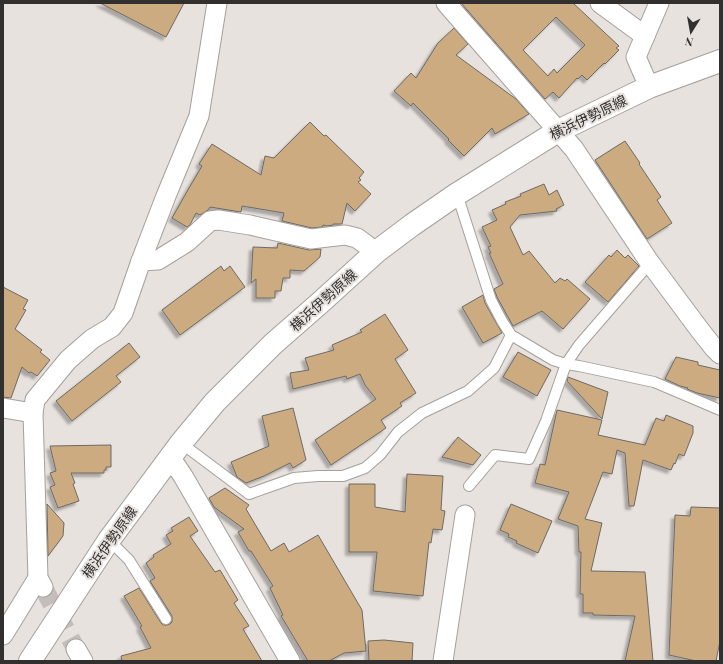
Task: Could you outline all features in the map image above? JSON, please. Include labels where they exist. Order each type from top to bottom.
[{"type":"main road","name":"横浜伊勢原線","points":[[30,661],[109,540],[175,450],[215,402],[272,344],[376,252],[456,194],[558,131],[649,87],[720,61]]},
{"type":"street","points":[[3,635],[40,583],[33,414],[36,400],[68,360],[92,339],[112,326],[123,313],[166,196],[199,116],[217,3]]},
{"type":"street","points":[[446,3],[574,149],[650,263],[699,329],[720,354]]},
{"type":"street","points":[[600,3],[646,36]]},
{"type":"street","points":[[649,87],[636,57],[661,3]]},
{"type":"street","points":[[141,261],[158,260],[186,242],[210,221],[218,220],[250,225],[311,239],[345,235],[357,238],[376,252]]},
{"type":"street","points":[[3,408],[33,414]]},
{"type":"street","points":[[175,450],[183,476],[290,661]]},
{"type":"street","points":[[443,661],[465,515]]},
{"type":"lane","points":[[456,194],[491,300],[510,335],[553,360],[654,382],[720,410]]},
{"type":"lane","points":[[468,486],[495,455],[529,460],[546,421],[566,364],[578,345],[650,263]]},
{"type":"lane","points":[[175,450],[249,494],[294,478],[343,476],[365,468],[380,456],[398,432],[422,413],[468,391],[494,368],[510,335]]},
{"type":"lane","points":[[109,540],[129,560],[166,619]]},
{"type":"building","points":[[100,3],[184,3],[166,37]]},
{"type":"building","points":[[461,3],[573,3],[619,46],[616,48],[619,50],[587,80],[582,75],[578,79],[577,78],[559,98],[553,92],[545,99]],"holes":[[[556,17],[585,45],[557,73],[554,69],[548,76],[523,50]]]},
{"type":"building","points":[[454,28],[468,44],[456,55],[516,99],[529,114],[495,134],[492,128],[464,156],[413,103],[411,106],[394,91],[411,73],[416,78],[438,43]]},
{"type":"building","points":[[310,122],[324,136],[326,135],[364,172],[359,178],[361,180],[358,182],[371,194],[355,211],[347,203],[342,224],[327,226],[323,225],[322,227],[312,228],[282,221],[284,213],[242,206],[241,212],[210,207],[200,215],[196,213],[190,225],[187,227],[172,218],[202,166],[199,164],[212,144],[261,175],[265,156],[274,158]]},
{"type":"building","points":[[625,141],[661,197],[657,200],[672,223],[647,239],[595,160]]},
{"type":"building","points":[[544,184],[549,195],[557,190],[564,205],[556,209],[557,211],[520,215],[510,227],[523,255],[529,251],[555,283],[560,278],[565,281],[567,279],[590,299],[563,329],[542,311],[513,326],[494,289],[503,284],[489,253],[491,253],[488,247],[491,246],[482,227],[497,220],[492,210],[506,204],[505,202],[521,196],[520,194]]},
{"type":"building","points":[[278,243],[309,250],[321,249],[320,257],[304,271],[290,270],[290,278],[283,278],[281,291],[275,291],[275,298],[256,298],[256,279],[251,283],[253,247],[277,248]]},
{"type":"building","points":[[617,250],[625,258],[628,255],[639,266],[608,302],[585,282],[609,255],[611,257]]},
{"type":"building","points":[[221,266],[224,271],[230,266],[245,287],[180,335],[162,310]]},
{"type":"building","points":[[3,287],[28,300],[23,309],[26,310],[15,329],[42,350],[40,352],[50,360],[37,376],[31,372],[29,373],[22,367],[11,398],[3,397]]},
{"type":"building","points":[[483,295],[485,303],[502,333],[483,343],[462,307]]},
{"type":"building","points":[[385,314],[408,350],[395,359],[416,393],[400,403],[402,406],[381,420],[386,428],[331,465],[315,440],[376,399],[365,385],[360,374],[347,379],[346,376],[293,389],[290,373],[309,370],[305,358],[334,350],[332,345],[362,332],[360,330]]},
{"type":"building","points":[[129,343],[140,357],[116,376],[121,382],[72,421],[56,401]]},
{"type":"building","points":[[518,352],[551,370],[537,396],[503,377]]},
{"type":"building","points":[[676,357],[698,362],[698,365],[720,370],[720,398],[697,393],[665,379]]},
{"type":"building","points":[[568,377],[608,392],[602,419],[567,381]]},
{"type":"building","points":[[293,408],[306,460],[293,468],[290,463],[246,483],[237,477],[231,462],[269,446],[262,416]]},
{"type":"building","points":[[557,410],[602,420],[598,435],[645,445],[656,418],[664,421],[666,415],[693,426],[693,433],[684,456],[679,454],[671,470],[643,460],[634,506],[629,506],[625,453],[617,450],[612,474],[603,472],[585,519],[602,523],[591,571],[645,572],[653,661],[625,661],[635,616],[593,615],[593,613],[583,613],[583,594],[580,594],[581,552],[579,552],[578,526],[558,519],[569,492],[535,483],[540,464],[545,465]]},
{"type":"building","points":[[458,437],[481,455],[473,465],[442,457]]},
{"type":"building","points":[[111,445],[111,467],[106,467],[104,473],[71,473],[79,501],[58,508],[50,487],[55,485],[50,473],[56,471],[50,446]]},
{"type":"building","points":[[407,474],[443,476],[441,510],[445,511],[442,530],[433,529],[431,543],[429,542],[423,596],[373,591],[377,552],[349,552],[349,484],[375,484],[375,507],[405,512]]},
{"type":"building","points":[[225,488],[249,505],[246,509],[271,551],[284,543],[289,552],[318,535],[362,610],[366,651],[344,653],[329,661],[308,661],[281,616],[283,615],[270,588],[273,586],[238,532],[244,529],[214,507],[209,498]]},
{"type":"building","points":[[47,504],[64,523],[63,536],[48,556]]},
{"type":"building","points":[[511,504],[552,521],[538,553],[516,543],[517,541],[508,537],[509,534],[500,530]]},
{"type":"building","points":[[691,507],[720,508],[720,641],[716,661],[696,661],[669,655],[675,515],[690,516]]},
{"type":"building","points":[[189,517],[198,531],[190,536],[215,572],[220,570],[238,600],[234,603],[249,626],[243,629],[262,661],[122,661],[121,656],[151,648],[140,627],[142,626],[124,596],[139,588],[161,623],[163,625],[167,625],[172,622],[172,616],[150,581],[155,578],[146,563],[154,557],[153,555],[171,544],[166,535],[173,531],[171,528]]},
{"type":"building","points":[[384,640],[413,643],[412,661],[369,661],[368,641]]},
{"type":"tunnel","points":[[43,587],[76,649]]}]
